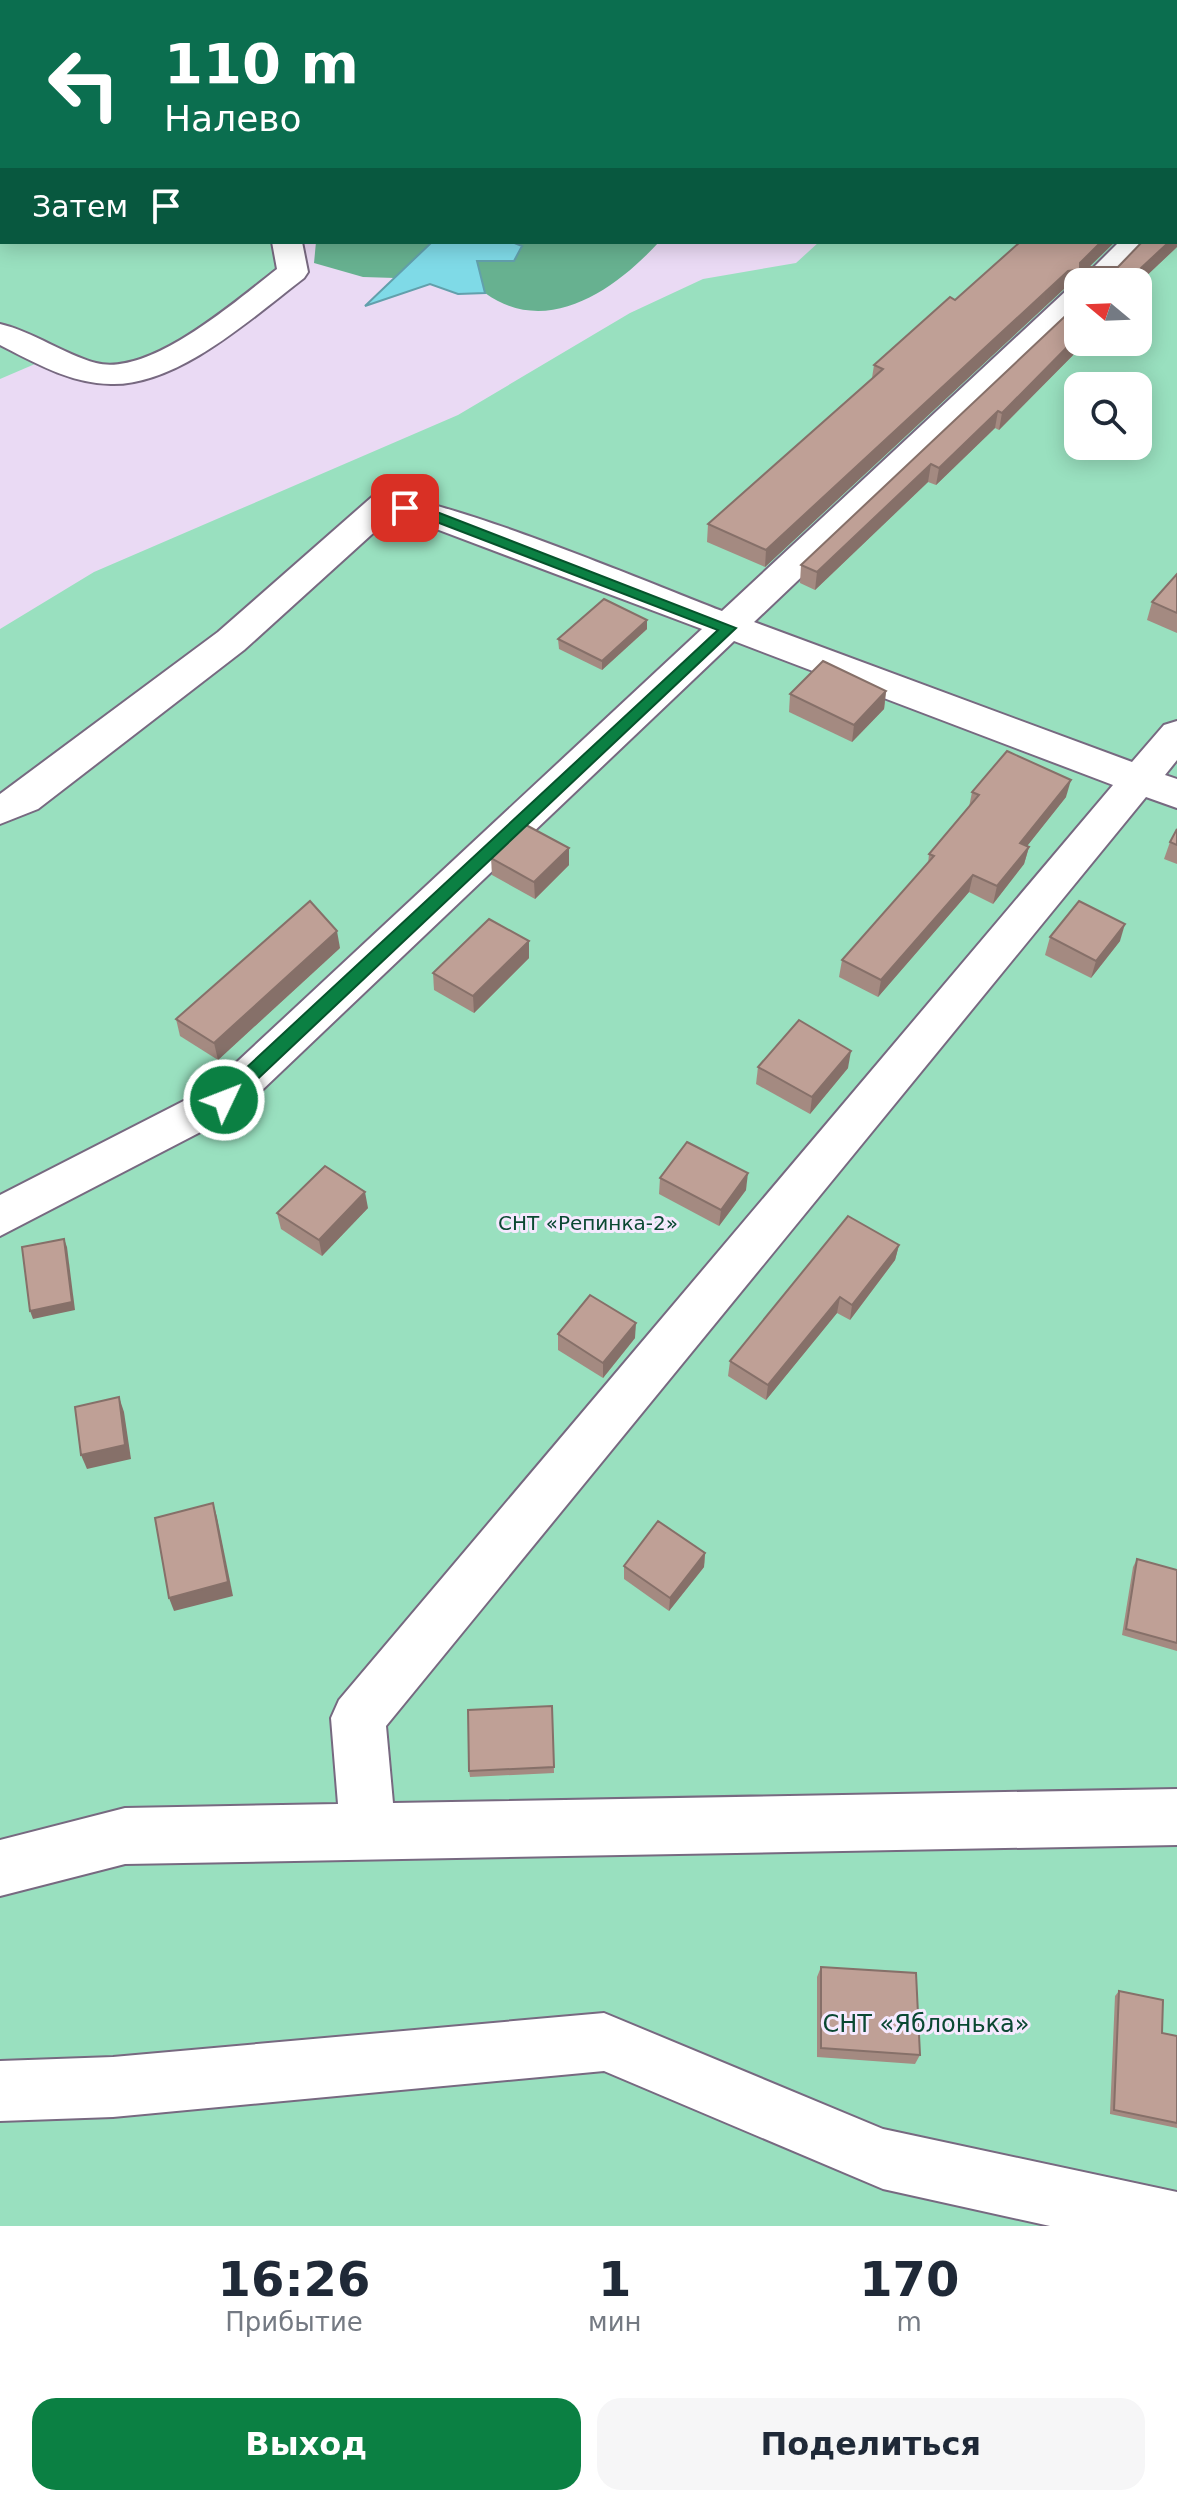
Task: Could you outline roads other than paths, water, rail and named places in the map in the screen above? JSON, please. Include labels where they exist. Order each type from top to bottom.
[{"type":"street","points":[[0,333],[49,358],[112,375],[151,367],[229,319],[293,272],[287,244]]},
{"type":"street","points":[[1109,268],[1134,244]]},
{"type":"street","points":[[0,1217],[224,1100],[1064,310]]},
{"type":"street","points":[[0,810],[24,799],[231,641],[385,504],[424,512],[1157,787]]},
{"type":"street","points":[[368,1831],[358,1718],[1157,787],[1177,734]]},
{"type":"street","points":[[0,1868],[125,1836],[1177,1817]]},
{"type":"street","points":[[0,2091],[113,2087],[604,2042],[883,2159],[1177,2223]]},
{"type":"water","points":[[430,244],[522,246],[514,261],[477,261],[485,293],[458,294],[430,284],[365,306]]},
{"type":"park label","name":"СНТ «Репинка-2»","points":[[588,1223]]},
{"type":"park label","name":"СНТ «Яблонька»","points":[[926,2024]]}]
